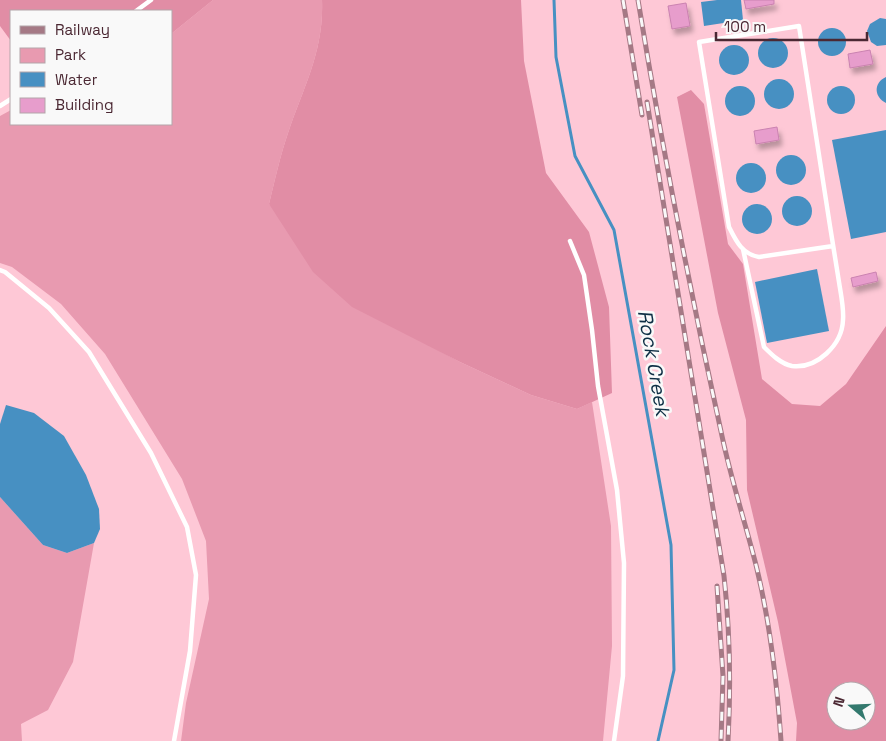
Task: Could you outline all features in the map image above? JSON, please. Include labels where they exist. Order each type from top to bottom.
[{"type":"lane","points":[[137,10],[151,0]]},
{"type":"lane","points":[[743,249],[764,347],[776,358],[791,366],[812,364],[827,353],[839,337],[843,315],[833,246],[799,26],[699,42],[730,227],[736,241],[752,256],[759,257],[776,256],[833,246]]},
{"type":"lane","points":[[570,241],[584,275],[598,386],[617,490],[624,563],[623,676],[614,741]]},
{"type":"lane","points":[[0,270],[50,308],[89,352],[152,453],[187,527],[196,575],[190,652],[174,741]]},
{"type":"green space","points":[[213,0],[322,0],[320,36],[312,68],[285,142],[269,204],[414,337],[460,362],[531,395],[577,409],[592,402],[611,526],[612,646],[603,741],[181,741],[186,703],[209,599],[206,541],[182,479],[105,354],[61,304],[12,267],[0,263],[0,116],[10,111],[10,125],[172,125],[172,33]]},
{"type":"green space","points":[[0,497],[43,545],[67,553],[94,543],[73,662],[48,710],[21,724],[22,741],[0,741]]},
{"type":"shaded area","points":[[0,0],[213,0],[172,33],[172,10],[10,10],[10,40],[0,26]]},
{"type":"shaded area","points":[[322,0],[521,0],[524,61],[546,173],[589,232],[609,307],[612,393],[577,409],[531,395],[460,362],[352,307],[313,272],[269,204],[285,142],[312,68],[320,36]]},
{"type":"shaded area","points":[[691,90],[704,104],[728,244],[743,264],[762,379],[792,404],[820,406],[846,384],[886,326],[886,741],[796,741],[797,723],[778,622],[747,490],[746,420],[718,313],[677,97]]},
{"type":"water","points":[[741,0],[743,20],[704,26],[701,2]]},
{"type":"water","points":[[880,18],[886,19],[886,45],[877,46],[871,42],[867,31],[870,24]]},
{"type":"water","points":[[832,28],[842,32],[846,42],[842,52],[832,56],[822,52],[818,42],[822,32]]},
{"type":"water","points":[[773,38],[784,42],[788,53],[784,64],[773,68],[762,64],[758,53],[762,42]]},
{"type":"water","points":[[734,45],[745,49],[749,60],[745,71],[734,75],[723,71],[719,60],[723,49]]},
{"type":"water","points":[[886,77],[886,103],[877,94],[877,86]]},
{"type":"water","points":[[779,79],[790,83],[794,94],[790,105],[779,109],[768,105],[764,94],[768,83]]},
{"type":"water","points":[[740,86],[751,90],[755,101],[751,112],[740,116],[729,112],[725,101],[729,90]]},
{"type":"water","points":[[841,86],[851,90],[855,100],[851,110],[841,114],[831,110],[827,100],[831,90]]},
{"type":"water","points":[[886,130],[886,232],[851,239],[832,140]]},
{"type":"water","points":[[791,155],[802,159],[806,170],[802,181],[791,185],[780,181],[776,170],[780,159]]},
{"type":"water","points":[[751,163],[762,167],[766,178],[762,189],[751,193],[740,189],[736,178],[740,167]]},
{"type":"water","points":[[797,196],[808,200],[812,211],[808,222],[797,226],[786,222],[782,211],[786,200]]},
{"type":"water","points":[[757,204],[768,208],[772,219],[768,230],[757,234],[746,230],[742,219],[746,208]]},
{"type":"water","points":[[817,269],[829,331],[767,343],[755,282]]},
{"type":"water","points":[[6,405],[34,413],[64,436],[86,475],[99,509],[100,529],[94,543],[67,553],[43,545],[0,497],[0,424]]},
{"type":"building","points":[[744,0],[774,0],[774,4],[746,9]]},
{"type":"building","points":[[686,3],[690,26],[672,29],[668,6]]},
{"type":"building","points":[[870,50],[873,64],[850,68],[848,54]]},
{"type":"building","points":[[777,127],[779,140],[756,144],[754,131]]},
{"type":"building","points":[[876,272],[878,281],[853,287],[851,278]]},
{"type":"waterway","name":"Rock Creek","points":[[554,0],[556,57],[575,156],[614,230],[671,545],[674,670],[658,741]]},
{"type":"railway","points":[[623,0],[642,115]]},
{"type":"railway","points":[[638,0],[677,218],[699,327],[726,452],[756,565],[765,608],[775,674],[781,741]]},
{"type":"railway","points":[[647,102],[724,576],[729,658],[728,741]]},
{"type":"railway","points":[[717,586],[723,676],[721,741]]}]
